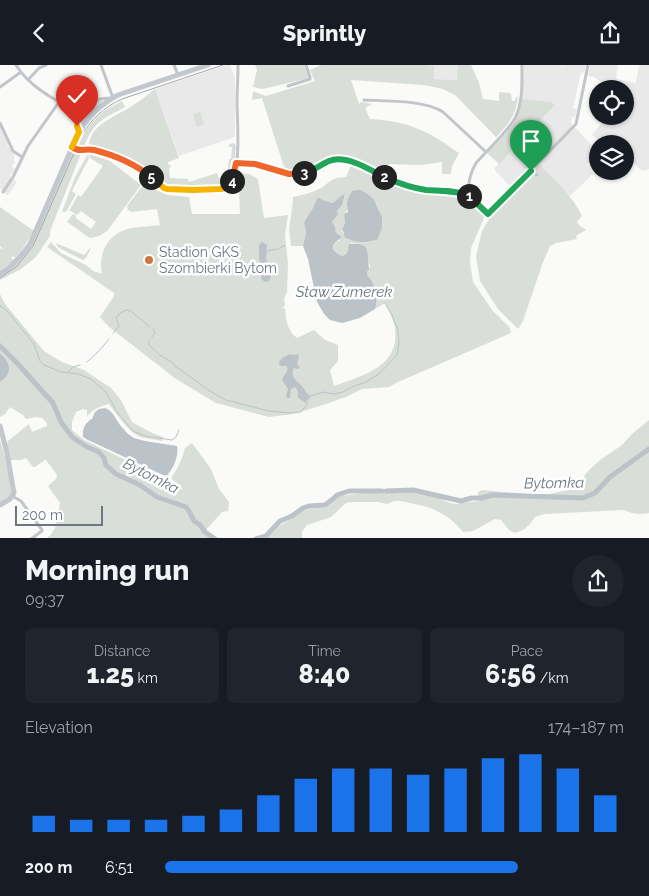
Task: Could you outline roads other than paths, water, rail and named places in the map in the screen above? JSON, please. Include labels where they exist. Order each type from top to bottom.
[{"type":"main road","points":[[0,273],[12,265],[30,244],[79,132],[91,116],[113,98],[128,91],[206,65]]},
{"type":"main road","points":[[0,426],[14,493],[12,497],[0,505]]},
{"type":"street","points":[[16,65],[44,93],[80,113]]},
{"type":"street","points":[[28,79],[39,68],[46,65]]},
{"type":"street","points":[[79,132],[80,113],[86,105],[92,101],[113,98],[100,65]]},
{"type":"street","points":[[174,65],[178,75]]},
{"type":"street","points":[[72,148],[80,151],[93,150],[118,158],[141,170],[164,188],[226,188],[231,183],[236,163],[238,141],[238,65]]},
{"type":"street","points":[[288,86],[310,80],[306,65]]},
{"type":"street","points":[[468,195],[472,170],[476,163],[512,124],[517,114],[520,102],[522,65]]},
{"type":"street","points":[[236,163],[255,164],[289,174],[296,174],[307,173],[329,161],[342,159],[358,164],[407,186],[461,192],[468,195],[488,214],[576,124],[588,65]]},
{"type":"street","points":[[0,87],[21,72]]},
{"type":"street","points":[[364,100],[422,104],[435,107],[443,112],[486,152]]},
{"type":"street","points":[[3,191],[13,177],[28,146],[59,102]]},
{"type":"street","points":[[0,123],[13,151],[22,157]]},
{"type":"street","points":[[531,171],[537,175]]},
{"type":"street","points":[[12,497],[21,501],[42,530],[32,538]]},
{"type":"water","points":[[361,190],[374,200],[382,217],[382,228],[377,240],[360,242],[345,238],[342,229],[345,223],[344,214],[348,212],[347,204],[350,194],[352,191]]},
{"type":"water","name":"Staw Zumerek","points":[[345,194],[342,205],[337,211],[338,214],[332,222],[336,233],[341,236],[333,247],[335,252],[342,256],[347,253],[349,244],[365,246],[368,254],[369,269],[367,275],[375,286],[377,300],[375,309],[360,318],[342,323],[330,320],[317,302],[308,259],[303,246],[306,233],[304,222],[317,198],[332,203]]},
{"type":"water","points":[[262,242],[267,245],[266,259],[271,277],[269,281],[265,282],[261,279],[262,270],[259,259],[259,245]]},
{"type":"water","points":[[0,353],[8,364],[9,371],[0,382]]},
{"type":"water","points":[[290,354],[298,354],[299,356],[297,364],[300,368],[293,369],[293,375],[294,379],[310,396],[305,402],[299,398],[295,387],[291,389],[290,398],[286,396],[288,389],[282,380],[287,371],[287,366],[280,366],[279,362]]},
{"type":"water","points":[[105,408],[109,410],[128,434],[134,438],[177,446],[177,457],[168,474],[169,476],[163,475],[83,437],[85,426],[99,409]]},
{"type":"waterway","points":[[279,249],[285,246]]},
{"type":"waterway","points":[[267,251],[277,249]]},
{"type":"waterway","points":[[310,396],[324,392],[333,394],[343,392],[366,382],[379,374],[397,355],[399,343],[398,330],[385,303]]},
{"type":"waterway","points":[[0,306],[8,312],[34,344],[40,361],[44,365],[61,372],[78,374],[91,379],[106,392],[117,412],[133,431],[145,436],[172,440],[176,437],[179,430]]},
{"type":"waterway","points":[[113,333],[119,326],[116,318],[126,310],[131,311],[150,327]]},
{"type":"waterway","points":[[152,337],[155,333],[153,329]]},
{"type":"waterway","points":[[87,362],[109,339]]},
{"type":"waterway","points":[[150,340],[148,344],[160,355],[210,391],[226,400],[269,411],[290,413],[301,412],[308,403],[305,402]]},
{"type":"waterway","name":"Bytomka","points":[[0,346],[53,403],[61,422],[72,437],[99,452],[104,458],[106,465],[116,474],[140,485],[157,497],[186,507],[194,521],[214,538]]},
{"type":"waterway","points":[[68,372],[73,367],[80,365]]},
{"type":"waterway","name":"Bytomka","points":[[386,491],[413,490],[461,501],[492,495],[583,498],[595,493],[610,477],[649,449]]},
{"type":"waterway","name":"Bytomka","points":[[259,538],[266,536],[280,521],[292,516],[303,508],[325,505],[337,495],[349,491],[382,491]]},
{"type":"tram line","points":[[0,278],[17,266],[33,246],[81,137],[98,115],[122,99],[223,65]]},
{"type":"place","name":"Stadion GKS Szombierki Bytom","points":[[149,260]]}]
